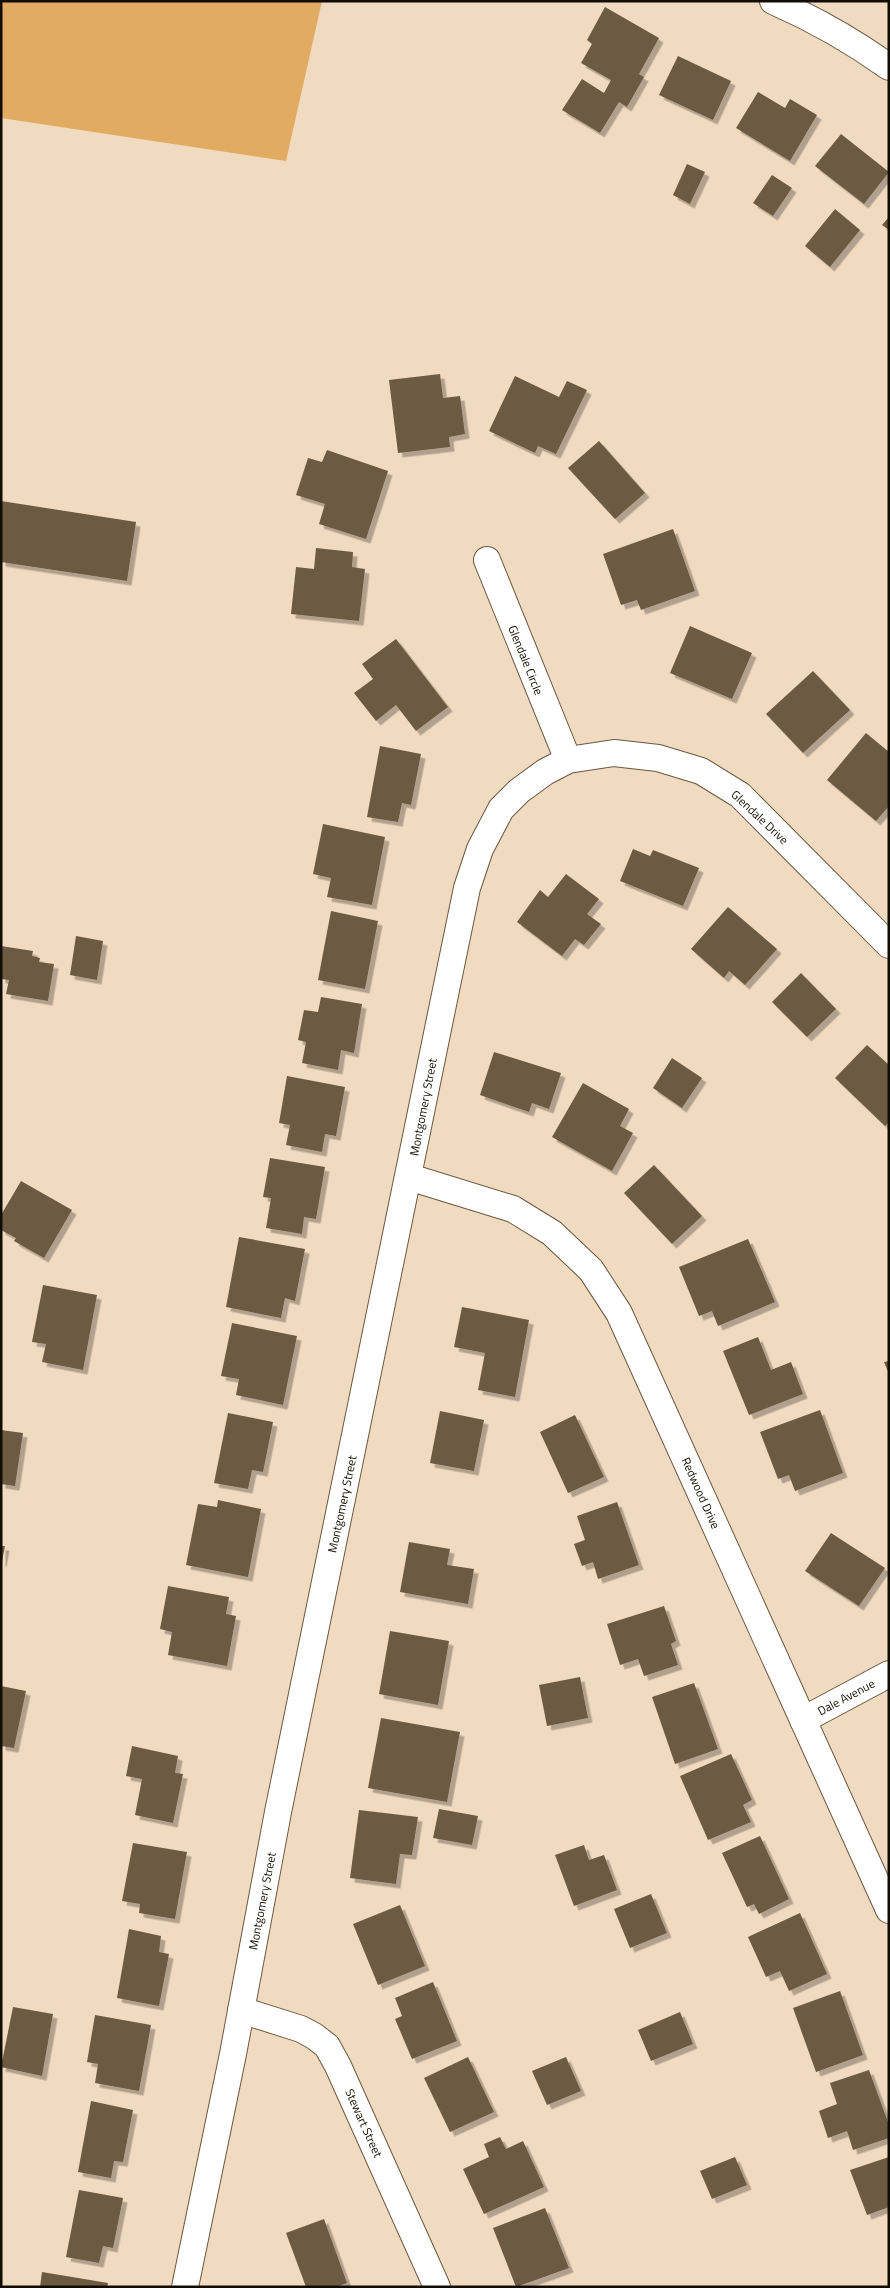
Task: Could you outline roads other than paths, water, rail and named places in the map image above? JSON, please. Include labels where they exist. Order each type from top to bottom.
[{"type":"street","points":[[773,1],[803,14],[889,67]]},
{"type":"street","name":"Glendale Circle","points":[[486,560],[568,760]]},
{"type":"street","name":"Glendale Drive","points":[[568,760],[614,754],[658,758],[701,771],[740,795],[889,945]]},
{"type":"street","name":"Montgomery Street","points":[[185,2287],[242,2010],[278,1812],[467,888],[480,849],[501,809],[537,777],[568,760]]},
{"type":"street","name":"Redwood Drive","points":[[409,1177],[513,1209],[552,1233],[591,1270],[619,1313],[889,1910]]},
{"type":"street","name":"Dale Avenue","points":[[803,1720],[889,1674]]},
{"type":"street","name":"Stewart Street","points":[[242,2010],[301,2029],[327,2046],[338,2066],[437,2287]]}]
